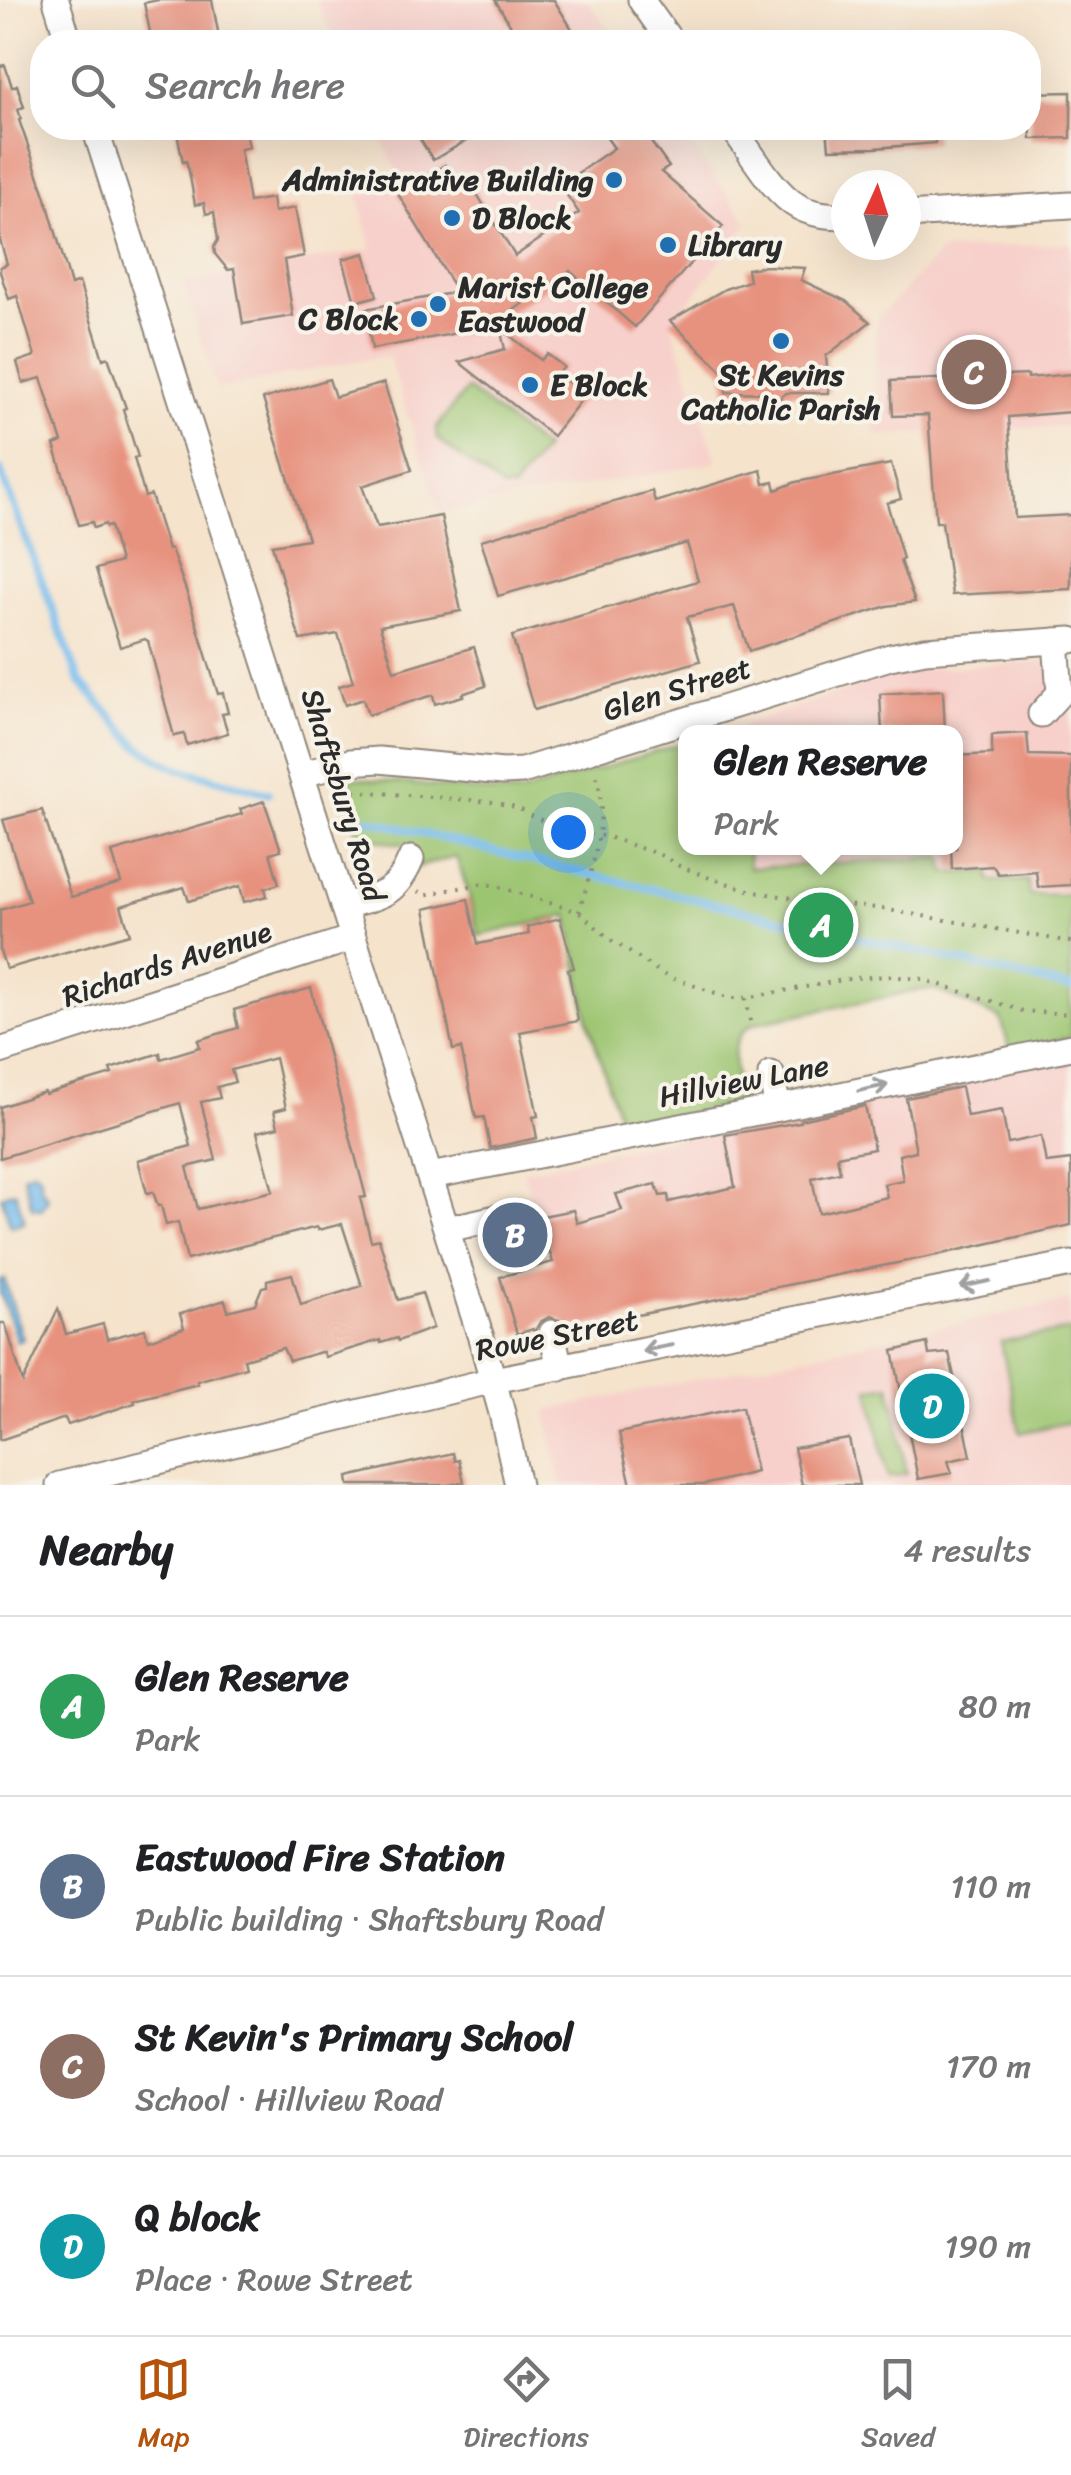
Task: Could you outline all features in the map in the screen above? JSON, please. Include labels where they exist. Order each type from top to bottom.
[{"type":"street","points":[[56,0],[65,30]]},
{"type":"street","points":[[640,0],[662,30]]},
{"type":"street","name":"Shaftsbury Road","points":[[99,140],[447,1228],[494,1380],[518,1485]]},
{"type":"street","points":[[742,140],[774,185],[794,204],[817,214],[831,215]]},
{"type":"street","points":[[921,214],[1071,205]]},
{"type":"street","points":[[1041,714],[1060,694],[1064,641]]},
{"type":"street","name":"Glen Street","points":[[302,774],[350,762],[380,760],[522,771],[890,657],[925,650],[1064,641]]},
{"type":"street","points":[[344,906],[393,889],[407,868]]},
{"type":"street","name":"Richards Avenue","points":[[0,1051],[354,938]]},
{"type":"street","name":"Hillview Lane","points":[[430,1176],[778,1108],[974,1054],[1071,1047]]},
{"type":"street","points":[[770,1074],[778,1108]]},
{"type":"street","points":[[447,1228],[510,1215]]},
{"type":"street","name":"Rowe Street","points":[[59,1485],[494,1380],[1071,1264]]},
{"type":"street","points":[[552,1333],[560,1368]]},
{"type":"path","points":[[578,912],[597,835],[600,789],[588,751]]},
{"type":"path","points":[[344,790],[493,802],[516,807],[562,828],[663,856],[710,878],[755,892],[878,908],[1071,942]]},
{"type":"path","points":[[407,868],[424,894],[493,885],[578,912],[611,940],[666,976],[730,998],[888,976],[922,980],[1024,1011],[1071,1014]]},
{"type":"path","points":[[746,998],[751,1026]]},
{"type":"shaded area","points":[[316,0],[587,0],[609,30],[330,30]]},
{"type":"shaded area","name":"Marist College Eastwood","points":[[382,140],[688,140],[748,222],[672,326],[717,462],[440,513],[388,355],[217,389],[183,283],[372,249],[358,196],[404,185]]},
{"type":"shaded area","points":[[1071,243],[1071,426],[875,435],[877,319],[941,251]]},
{"type":"shaded area","points":[[1071,660],[1071,894],[1029,896],[990,882],[989,872],[946,873],[941,857],[749,868],[748,855],[963,855],[963,725],[744,725],[910,670]]},
{"type":"shaded area","points":[[1071,1056],[1071,1228],[833,1274],[572,1331],[523,1171]]},
{"type":"shaded area","points":[[1071,1300],[1071,1485],[562,1485],[546,1411]]},
{"type":"green space","points":[[467,389],[544,449],[513,489],[503,489],[437,439],[436,428]]},
{"type":"green space","points":[[678,744],[678,855],[748,855],[749,868],[942,857],[946,873],[989,871],[991,881],[1028,880],[1029,895],[1071,894],[1071,1037],[1010,1052],[1001,1019],[934,989],[756,1023],[739,1037],[736,1047],[740,1103],[622,1128],[588,1021],[568,915],[479,936],[456,857],[418,867],[412,846],[359,837],[342,784],[356,778],[521,793]]},
{"type":"green space","points":[[1071,1330],[1071,1422],[1020,1433],[1001,1342]]},
{"type":"green space","points":[[890,1385],[907,1474],[888,1477],[869,1389]]},
{"type":"water","points":[[34,1170],[48,1198],[42,1209],[32,1208],[23,1175]]},
{"type":"water","points":[[15,1191],[25,1222],[11,1226],[1,1196]]},
{"type":"water","points":[[4,1279],[23,1339],[17,1341],[0,1291],[0,1280]]},
{"type":"building","points":[[212,0],[218,30],[150,30],[144,3]]},
{"type":"building","points":[[495,0],[554,0],[573,30],[514,30]]},
{"type":"building","points":[[5,65],[24,107],[18,109],[19,120],[71,285],[79,282],[103,359],[108,357],[126,408],[123,409],[145,497],[151,495],[218,694],[223,693],[228,713],[222,714],[228,733],[187,745],[184,734],[174,736],[148,641],[120,647],[96,569],[120,562],[110,526],[94,528],[92,522],[79,525],[54,445],[62,442],[41,378],[23,383],[17,362],[35,356],[17,296],[9,299],[0,272],[0,267],[7,264],[0,240],[0,66]]},
{"type":"building","points":[[1071,92],[1071,138],[1041,139],[1041,93]]},
{"type":"building","points":[[178,140],[248,140],[249,147],[240,149],[249,202],[272,198],[274,212],[295,208],[304,256],[284,260],[293,316],[243,324],[234,269],[228,270],[215,254],[218,240],[214,212],[206,214],[204,203],[195,205],[189,171],[186,161],[183,162]]},
{"type":"building","points":[[420,140],[467,140],[433,160]]},
{"type":"building","points":[[608,140],[650,140],[669,167],[661,172],[723,226],[635,327],[570,271],[489,327],[372,349],[365,309],[457,292],[398,194],[445,165],[459,188],[469,181],[515,256],[579,213],[560,185],[614,148]]},
{"type":"building","points":[[828,140],[935,140],[935,143],[829,149]]},
{"type":"building","points":[[365,253],[377,296],[355,302],[343,259]]},
{"type":"building","points":[[805,268],[801,280],[846,301],[870,322],[826,356],[829,393],[786,393],[776,401],[770,393],[726,392],[725,373],[670,321],[725,289],[749,281],[747,269]]},
{"type":"building","name":"E Block","points":[[500,328],[541,360],[547,354],[564,367],[558,374],[585,395],[553,436],[459,362],[505,349]]},
{"type":"building","points":[[1071,374],[1071,412],[1008,417],[1015,518],[1071,515],[1071,589],[952,595],[942,522],[936,522],[928,415],[893,416],[891,381]]},
{"type":"building","points":[[329,379],[335,397],[384,383],[412,470],[362,486],[377,527],[441,516],[461,611],[380,626],[394,671],[474,647],[486,686],[435,704],[433,695],[368,715],[363,699],[345,705],[339,686],[353,682],[338,634],[300,640],[272,545],[308,539],[263,399]]},
{"type":"building","points":[[891,464],[901,499],[887,503],[903,559],[900,561],[915,602],[887,606],[749,651],[734,606],[687,617],[700,661],[534,710],[512,636],[698,581],[687,543],[498,596],[481,540],[652,491],[655,502],[761,470],[764,484],[774,482],[776,490],[796,482]]},
{"type":"building","points":[[943,690],[945,725],[882,725],[880,694]]},
{"type":"building","points":[[1027,733],[1029,755],[1071,756],[1071,885],[1038,887],[1036,871],[998,874],[993,866],[952,869],[951,855],[963,855],[963,756],[992,754],[992,735]]},
{"type":"building","points":[[264,801],[281,850],[270,853],[279,884],[265,888],[267,896],[244,902],[240,886],[189,901],[184,887],[121,906],[130,934],[6,969],[0,951],[0,910],[29,901],[3,820],[42,810],[71,897],[121,883],[112,852],[242,814],[240,809]]},
{"type":"building","points":[[468,899],[478,944],[529,934],[527,927],[560,918],[574,968],[568,969],[578,1021],[520,1032],[538,1116],[533,1117],[537,1138],[490,1148],[484,1117],[476,1118],[461,1048],[453,1050],[425,909]]},
{"type":"building","points":[[311,988],[366,1197],[360,1198],[371,1241],[379,1239],[398,1300],[422,1293],[433,1328],[398,1341],[380,1340],[325,1357],[321,1352],[289,1361],[283,1348],[244,1359],[246,1367],[197,1381],[198,1384],[134,1400],[135,1403],[68,1425],[65,1418],[0,1440],[0,1323],[5,1323],[23,1382],[58,1309],[66,1334],[103,1324],[107,1339],[145,1329],[148,1340],[184,1328],[180,1314],[225,1300],[228,1311],[255,1304],[267,1280],[292,1274],[301,1305],[362,1286],[342,1224],[187,1260],[178,1222],[166,1225],[161,1205],[158,1206],[153,1192],[147,1193],[138,1160],[191,1146],[180,1103],[0,1158],[0,1107],[112,1074],[110,1069],[160,1053],[161,1059],[200,1047],[198,1040],[238,1028],[234,1010]],"holes":[[[275,1058],[286,1108],[274,1111],[278,1127],[257,1132],[273,1191],[198,1209],[187,1167],[216,1160],[201,1102],[220,1098],[217,1087],[235,1082],[231,1070]]]},
{"type":"building","points":[[961,1087],[967,1116],[1002,1110],[1008,1143],[1041,1136],[1046,1163],[1071,1160],[1071,1225],[568,1329],[563,1321],[549,1317],[540,1322],[536,1337],[533,1329],[517,1334],[500,1277],[553,1262],[538,1217],[573,1210],[577,1223],[622,1210],[616,1194],[656,1184],[660,1196],[668,1195],[669,1202],[735,1187],[725,1135],[865,1106],[874,1149],[837,1156],[840,1172],[812,1178],[819,1213],[887,1197],[884,1184],[903,1180],[899,1155],[916,1151],[906,1098]]},
{"type":"building","points":[[927,1343],[929,1355],[949,1353],[971,1456],[948,1461],[952,1473],[918,1479],[893,1351]]},
{"type":"building","points":[[742,1407],[756,1472],[703,1485],[631,1485],[619,1433]]},
{"type":"building","points":[[849,1439],[859,1485],[802,1485],[794,1448]]},
{"type":"building","points":[[453,1453],[455,1461],[459,1460],[464,1482],[349,1485],[348,1477]]},
{"type":"waterway","points":[[0,470],[79,680],[137,745],[158,759],[179,769],[268,793]]},
{"type":"waterway","points":[[355,816],[1071,988]]},
{"type":"place","name":"Administrative Building","points":[[614,180]]},
{"type":"place","name":"D Block","points":[[452,218]]},
{"type":"place","name":"Library","points":[[668,245]]},
{"type":"place","name":"Marist College Eastwood","points":[[438,304]]},
{"type":"place","name":"C Block","points":[[419,319]]},
{"type":"place","name":"St Kevins Catholic Parish","points":[[781,341]]},
{"type":"place","name":"St Kevin's Primary School","points":[[974,372]]},
{"type":"place","name":"E Block","points":[[530,385]]},
{"type":"place","name":"Glen Reserve","points":[[821,925]]},
{"type":"place","name":"Eastwood Fire Station","points":[[515,1235]]},
{"type":"place","name":"Q block","points":[[932,1406]]}]
